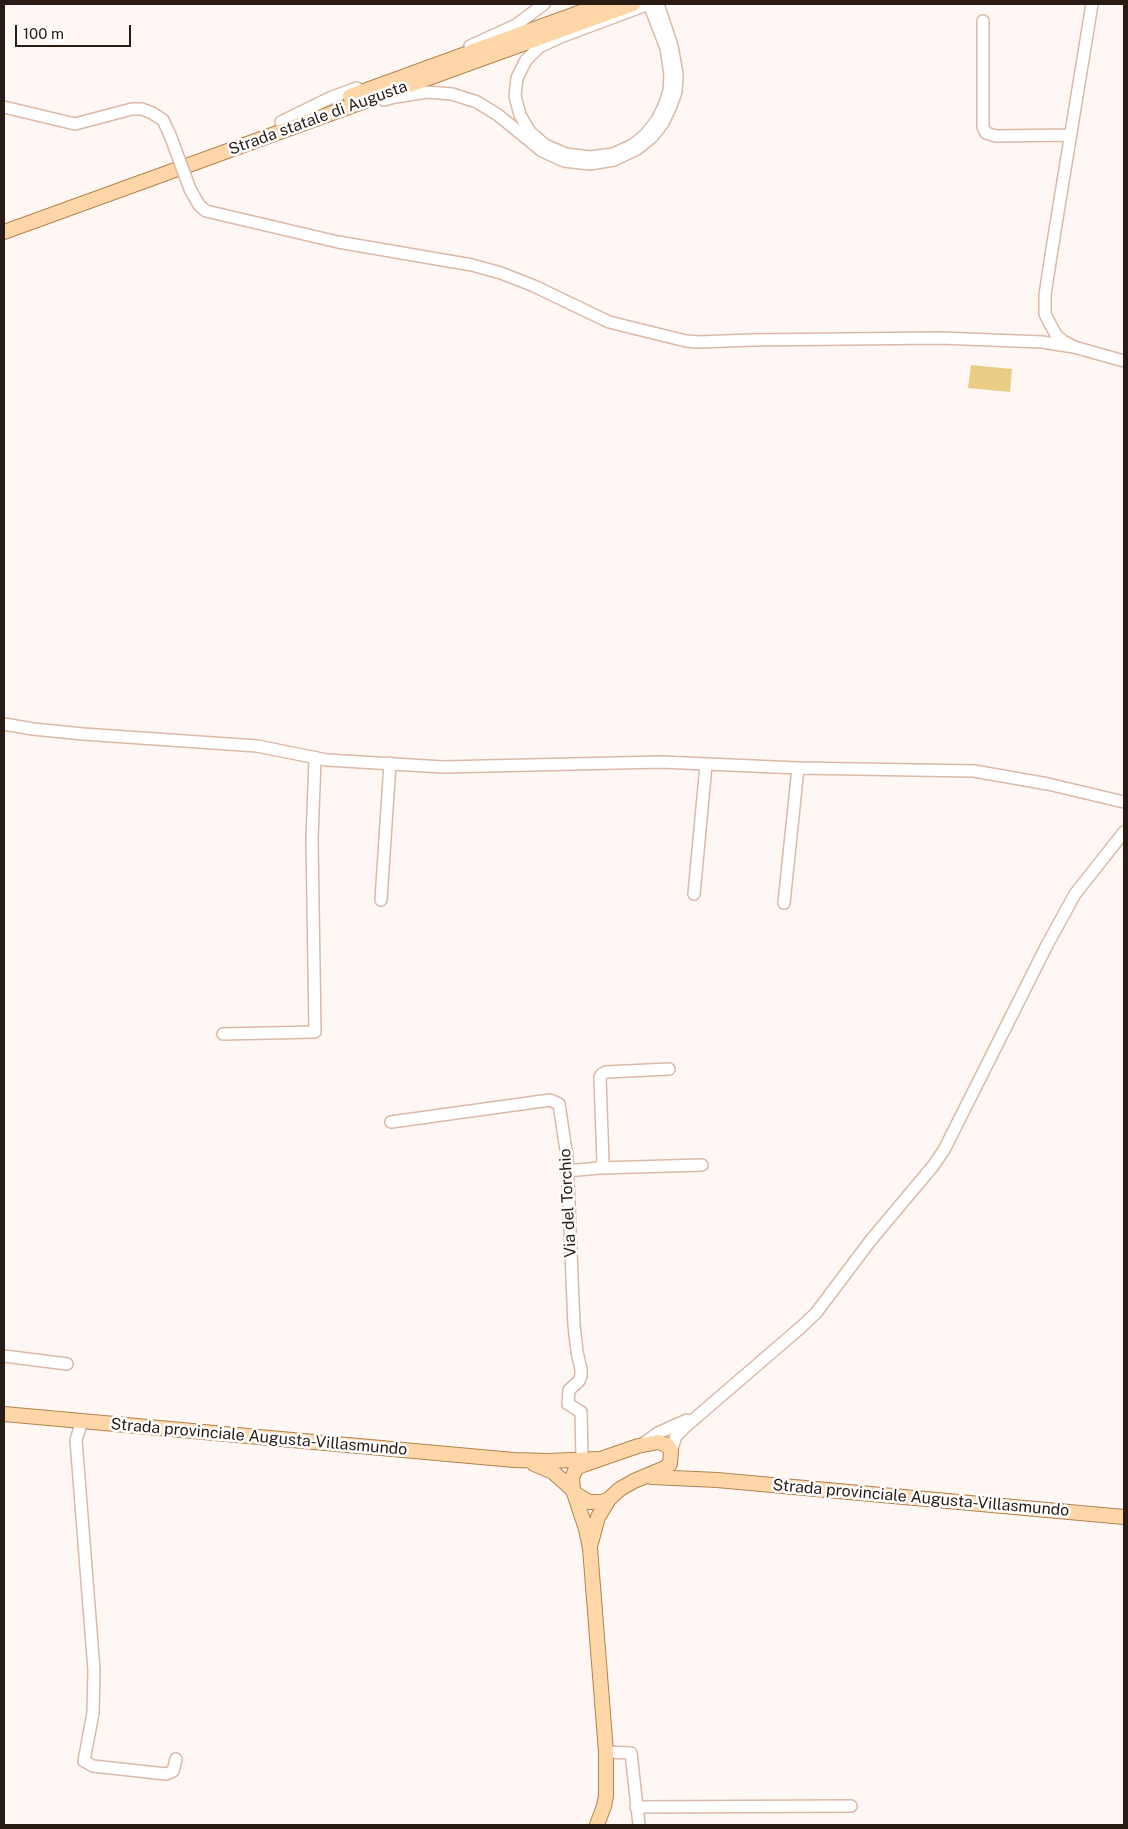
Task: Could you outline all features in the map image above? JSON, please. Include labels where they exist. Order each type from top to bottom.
[{"type":"main road","name":"Strada statale di Augusta","points":[[4,222],[603,4]]},
{"type":"main road","name":"Strada statale di Augusta","points":[[4,232],[633,4]]},
{"type":"main road","name":"Strada provinciale Augusta-Villasmundo","points":[[4,1414],[514,1460]]},
{"type":"main road","points":[[514,1460],[590,1459],[658,1442],[667,1445],[671,1453],[688,1471],[717,1480]]},
{"type":"main road","points":[[590,1548],[598,1516],[610,1499],[620,1489],[634,1481],[665,1468],[670,1464],[671,1453]]},
{"type":"main road","points":[[590,1459],[576,1468],[572,1478],[574,1492],[590,1548],[606,1752],[606,1796],[597,1825]]},
{"type":"main road","points":[[514,1460],[548,1468],[574,1492],[589,1502],[602,1502],[610,1499]]},
{"type":"main road","points":[[644,1478],[665,1477],[717,1480]]},
{"type":"main road","name":"Strada provinciale Augusta-Villasmundo","points":[[717,1480],[1124,1517]]},
{"type":"street","points":[[281,122],[332,97],[466,48],[516,26],[544,4]]},
{"type":"street","points":[[230,150],[277,139],[395,97],[427,92],[452,94],[477,102],[498,115],[542,151],[564,160],[590,164],[614,160],[638,150],[652,137],[663,123],[676,92],[676,74],[672,46],[661,24],[649,4],[564,36],[539,48],[526,60],[517,78],[515,96],[520,115],[530,132],[545,145],[566,154],[590,157],[613,154],[633,144],[646,134],[657,120],[669,92],[668,60],[661,24],[658,4]]},
{"type":"street","points":[[1042,342],[1045,295],[1092,4]]},
{"type":"street","points":[[983,21],[984,127],[986,133],[996,136],[1071,135]]},
{"type":"street","points":[[4,107],[75,124],[132,109],[142,109],[163,120],[194,199],[206,211],[338,242],[472,265],[502,273],[610,322],[686,341],[940,338],[1042,342],[1074,347],[1124,361]]},
{"type":"street","points":[[1045,314],[1056,335],[1074,347]]},
{"type":"street","points":[[4,724],[83,734],[257,746],[284,750],[314,759],[443,766],[661,762],[798,768],[974,770],[1048,784],[1124,802]]},
{"type":"street","points":[[223,1034],[315,1032],[312,839],[314,759]]},
{"type":"street","points":[[382,900],[390,763]]},
{"type":"street","points":[[694,894],[706,765]]},
{"type":"street","points":[[784,902],[798,768]]},
{"type":"street","points":[[671,1453],[676,1436],[816,1313],[871,1240],[933,1166],[944,1150],[1047,945],[1075,894],[1124,832]]},
{"type":"street","points":[[599,1168],[603,1163],[600,1078],[602,1074],[606,1072],[669,1069]]},
{"type":"street","name":"Via del Torchio","points":[[391,1122],[550,1100],[559,1104],[567,1157],[574,1325],[577,1352],[582,1369],[582,1376],[579,1381],[569,1390],[568,1404],[581,1412],[590,1459]]},
{"type":"street","points":[[567,1171],[599,1168],[702,1165]]},
{"type":"street","points":[[4,1356],[67,1364]]},
{"type":"street","points":[[638,1446],[700,1414]]},
{"type":"street","points":[[82,1421],[76,1440],[94,1670],[93,1713],[84,1761],[93,1766],[166,1774],[174,1771],[176,1759]]},
{"type":"street","points":[[606,1752],[631,1753],[639,1825]]},
{"type":"street","points":[[636,1807],[852,1806]]},
{"type":"shaded area","points":[[971,365],[1012,369],[1010,392],[968,388]]}]
